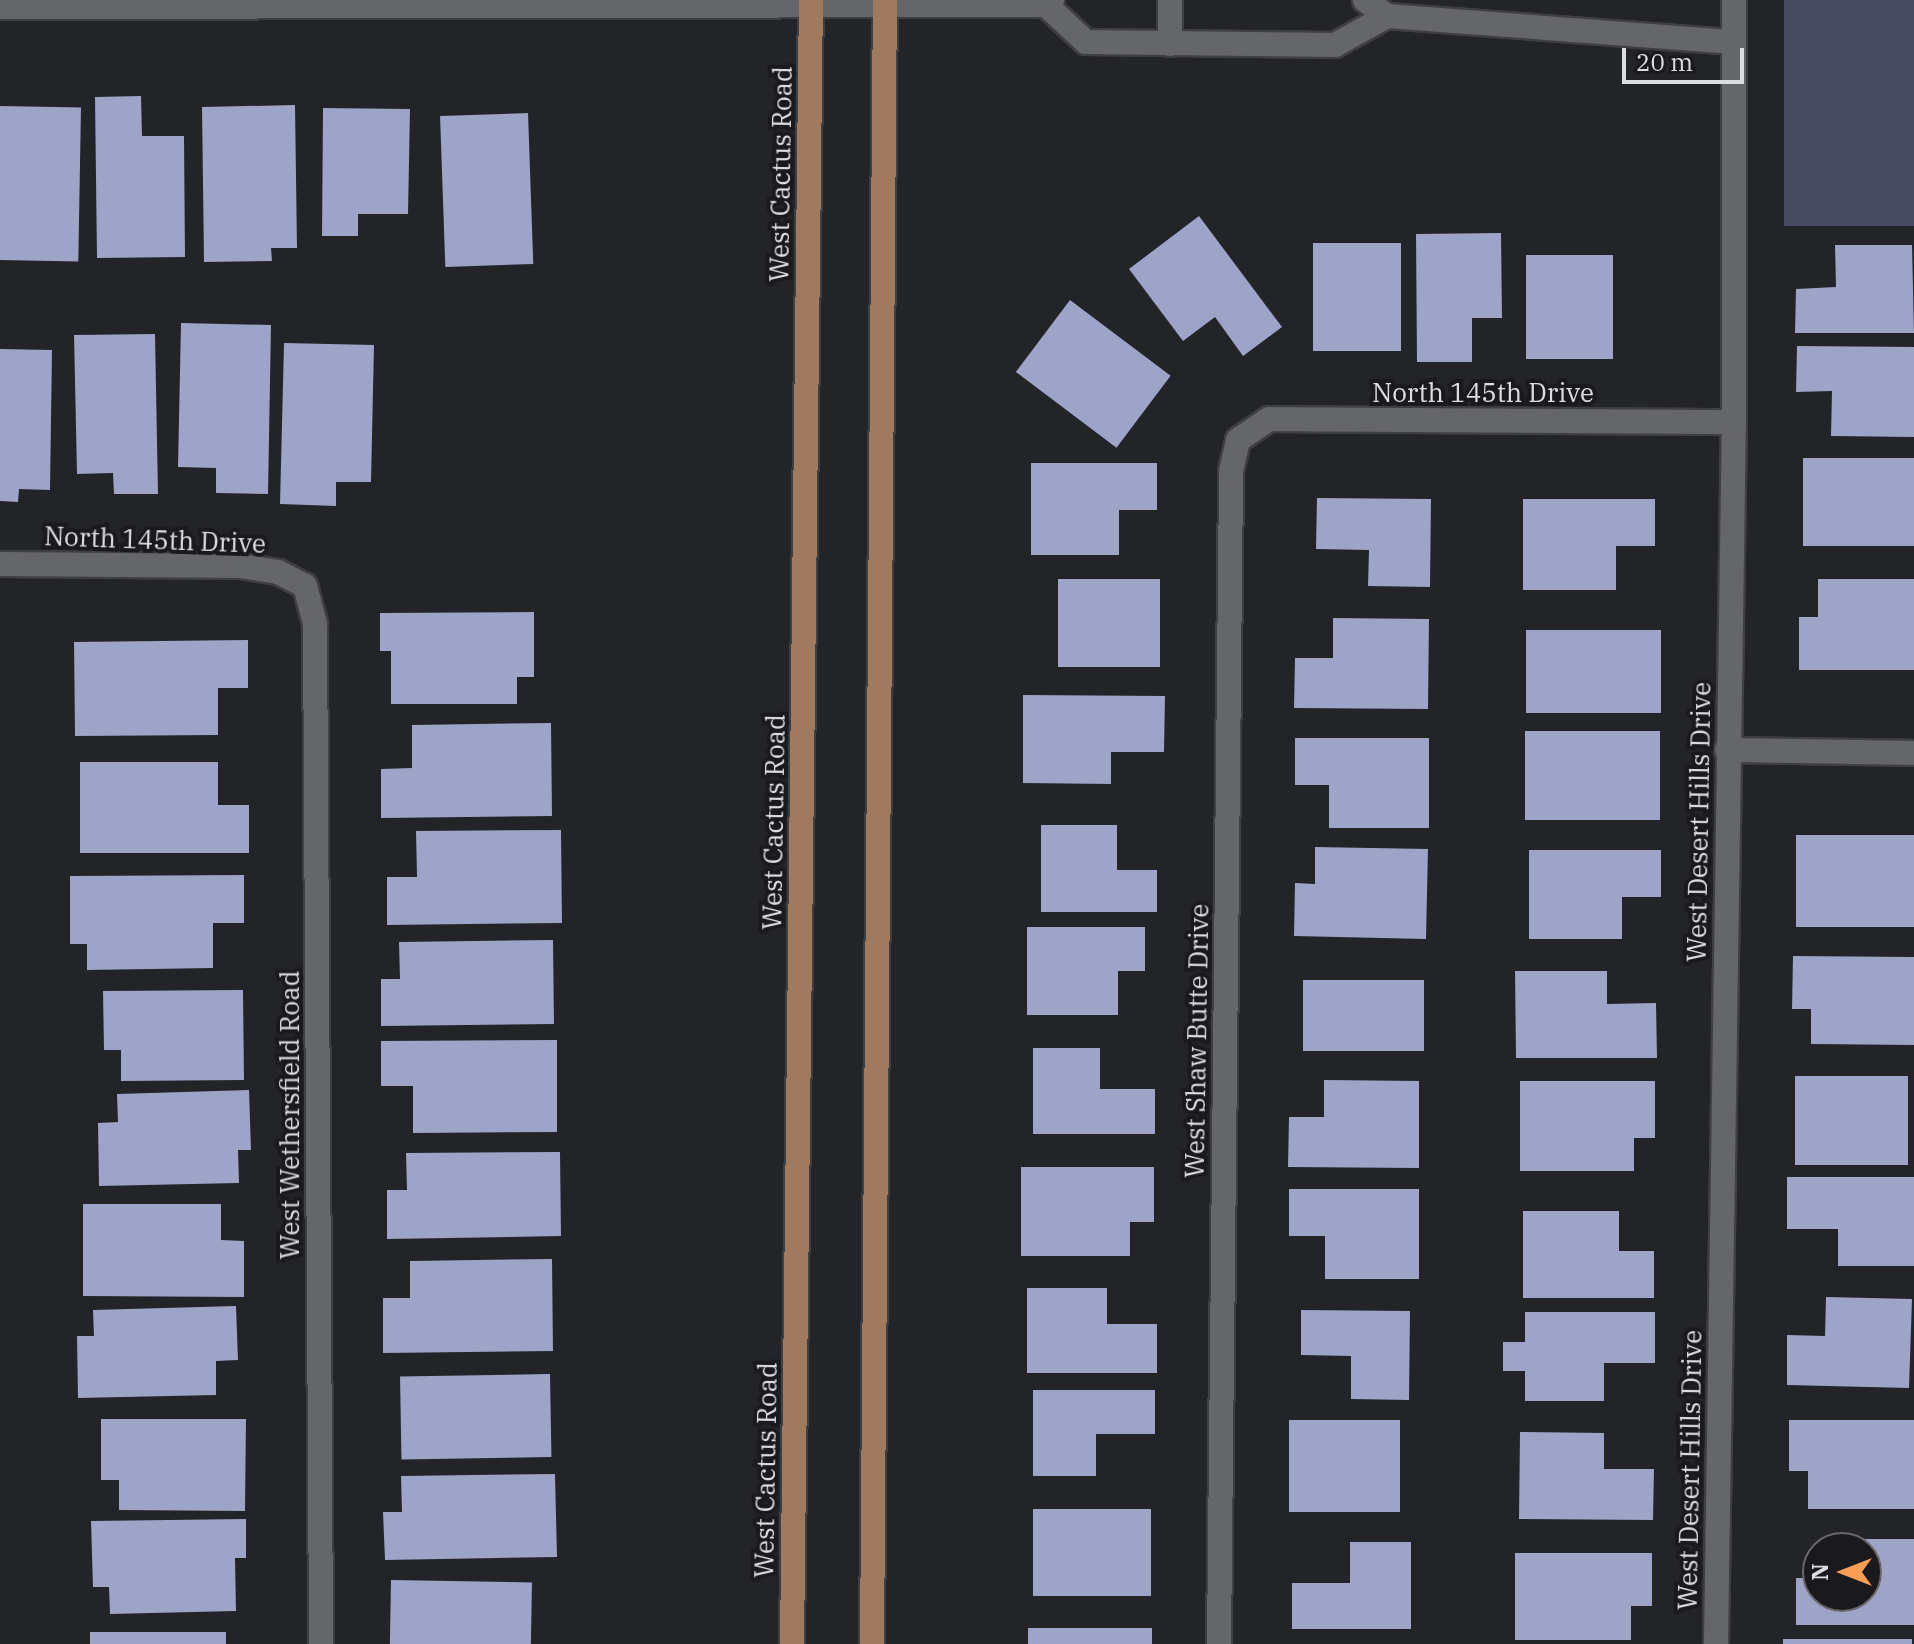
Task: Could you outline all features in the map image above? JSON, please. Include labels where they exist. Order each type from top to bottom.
[{"type":"main road","name":"West Cactus Road","points":[[792,1644],[811,2]]},
{"type":"main road","points":[[872,1644],[885,2]]},
{"type":"street","points":[[1170,0],[1170,44]]},
{"type":"street","points":[[1365,0],[1387,16],[1734,42]]},
{"type":"street","name":"West Desert Hills Drive","points":[[1716,1644],[1734,422],[1734,0]]},
{"type":"street","points":[[0,7],[1049,2],[1086,42],[1170,44],[1335,45],[1387,16]]},
{"type":"street","name":"North 145th Drive","points":[[1238,440],[1269,419],[1734,422]]},
{"type":"street","name":"West Shaw Butte Drive","points":[[1219,1644],[1231,471],[1238,440]]},
{"type":"street","name":"North 145th Drive","points":[[0,564],[240,566],[278,572],[305,586]]},
{"type":"street","name":"West Wethersfield Road","points":[[305,586],[315,624],[321,1644]]},
{"type":"street","points":[[1727,750],[1914,753]]},
{"type":"shaded area","points":[[1784,0],[1914,0],[1914,226],[1784,226]]},
{"type":"building","points":[[141,96],[142,136],[184,136],[185,257],[97,258],[95,97]]},
{"type":"building","points":[[295,105],[297,248],[271,248],[272,261],[204,262],[202,107]]},
{"type":"building","points":[[0,106],[81,107],[78,261],[0,260]]},
{"type":"building","points":[[323,108],[410,109],[408,214],[358,214],[358,236],[322,236]]},
{"type":"building","points":[[528,113],[533,264],[445,267],[440,116]]},
{"type":"building","points":[[1199,216],[1282,327],[1243,356],[1215,317],[1183,341],[1129,269]]},
{"type":"building","points":[[1501,233],[1502,318],[1472,318],[1472,362],[1417,362],[1416,234]]},
{"type":"building","points":[[1313,243],[1401,243],[1401,351],[1313,351]]},
{"type":"building","points":[[1835,245],[1912,245],[1914,333],[1795,333],[1796,289],[1836,287]]},
{"type":"building","points":[[1526,255],[1613,255],[1613,359],[1526,359]]},
{"type":"building","points":[[1070,300],[1171,376],[1116,448],[1016,372]]},
{"type":"building","points":[[181,323],[271,325],[268,494],[216,493],[216,468],[178,467]]},
{"type":"building","points":[[155,334],[158,494],[114,494],[113,473],[77,474],[74,335]]},
{"type":"building","points":[[284,343],[374,345],[371,482],[336,482],[336,506],[280,504]]},
{"type":"building","points":[[1797,346],[1914,347],[1914,437],[1831,436],[1832,391],[1796,392]]},
{"type":"building","points":[[0,349],[52,350],[50,490],[19,489],[18,502],[0,501]]},
{"type":"building","points":[[1803,458],[1914,458],[1914,546],[1803,546]]},
{"type":"building","points":[[1031,463],[1157,463],[1157,510],[1119,510],[1119,555],[1031,555]]},
{"type":"building","points":[[1317,498],[1431,499],[1430,587],[1368,586],[1369,550],[1316,549]]},
{"type":"building","points":[[1523,499],[1655,499],[1655,546],[1616,546],[1616,590],[1523,590]]},
{"type":"building","points":[[1058,579],[1160,579],[1160,667],[1058,667]]},
{"type":"building","points":[[1818,579],[1914,579],[1914,670],[1799,670],[1799,617],[1818,617]]},
{"type":"building","points":[[534,612],[534,677],[517,677],[517,704],[391,704],[391,651],[380,651],[380,613]]},
{"type":"building","points":[[1333,618],[1429,619],[1428,709],[1294,708],[1295,658],[1333,658]]},
{"type":"building","points":[[1526,630],[1661,630],[1661,713],[1526,713]]},
{"type":"building","points":[[248,640],[248,688],[218,688],[218,735],[75,736],[74,642]]},
{"type":"building","points":[[1023,695],[1165,696],[1164,752],[1111,752],[1111,784],[1023,783]]},
{"type":"building","points":[[551,723],[552,816],[381,818],[381,769],[412,768],[412,725]]},
{"type":"building","points":[[1525,731],[1660,731],[1660,820],[1525,820]]},
{"type":"building","points":[[1295,738],[1429,738],[1429,828],[1329,828],[1329,785],[1295,785]]},
{"type":"building","points":[[80,762],[218,762],[218,805],[249,805],[249,853],[80,853]]},
{"type":"building","points":[[1041,825],[1117,825],[1117,870],[1157,870],[1157,912],[1041,912]]},
{"type":"building","points":[[561,830],[562,923],[387,925],[387,877],[417,877],[416,831]]},
{"type":"building","points":[[1796,835],[1914,835],[1914,927],[1796,927]]},
{"type":"building","points":[[1315,847],[1428,849],[1426,939],[1294,936],[1295,883],[1315,884]]},
{"type":"building","points":[[1529,850],[1661,850],[1661,897],[1622,897],[1622,939],[1529,939]]},
{"type":"building","points":[[244,875],[244,923],[213,923],[213,968],[87,970],[87,944],[70,944],[70,876]]},
{"type":"building","points":[[1027,927],[1145,927],[1145,971],[1118,971],[1118,1015],[1027,1015]]},
{"type":"building","points":[[553,940],[554,1024],[381,1026],[381,979],[400,979],[399,942]]},
{"type":"building","points":[[1793,956],[1914,957],[1914,1045],[1811,1044],[1811,1009],[1792,1009]]},
{"type":"building","points":[[1515,971],[1607,971],[1607,1004],[1656,1003],[1657,1058],[1516,1058]]},
{"type":"building","points":[[1303,980],[1424,980],[1424,1051],[1303,1051]]},
{"type":"building","points":[[243,990],[244,1080],[121,1081],[121,1050],[104,1050],[103,991]]},
{"type":"building","points":[[557,1040],[557,1132],[413,1133],[413,1086],[381,1086],[381,1041]]},
{"type":"building","points":[[1033,1048],[1100,1048],[1100,1089],[1155,1089],[1155,1134],[1033,1134]]},
{"type":"building","points":[[1795,1076],[1908,1076],[1908,1165],[1795,1165]]},
{"type":"building","points":[[1324,1080],[1419,1081],[1419,1168],[1288,1167],[1289,1117],[1324,1117]]},
{"type":"building","points":[[1520,1081],[1655,1081],[1655,1138],[1634,1138],[1634,1171],[1520,1171]]},
{"type":"building","points":[[249,1090],[251,1150],[238,1150],[239,1183],[99,1186],[98,1123],[118,1122],[117,1094]]},
{"type":"building","points":[[560,1152],[561,1236],[387,1239],[387,1190],[407,1190],[406,1153]]},
{"type":"building","points":[[1021,1167],[1154,1167],[1154,1222],[1130,1222],[1130,1256],[1021,1256]]},
{"type":"building","points":[[1787,1177],[1914,1177],[1914,1266],[1838,1266],[1838,1229],[1787,1229]]},
{"type":"building","points":[[1289,1189],[1419,1189],[1419,1279],[1325,1279],[1325,1236],[1289,1236]]},
{"type":"building","points":[[83,1204],[221,1204],[221,1240],[244,1241],[244,1297],[83,1296]]},
{"type":"building","points":[[1523,1211],[1619,1211],[1619,1251],[1654,1251],[1654,1298],[1523,1298]]},
{"type":"building","points":[[552,1259],[553,1351],[383,1353],[383,1298],[410,1298],[410,1261]]},
{"type":"building","points":[[1027,1288],[1107,1288],[1107,1324],[1157,1324],[1157,1373],[1027,1373]]},
{"type":"building","points":[[1826,1297],[1912,1299],[1909,1388],[1787,1385],[1787,1335],[1825,1336]]},
{"type":"building","points":[[236,1306],[238,1360],[216,1361],[216,1395],[78,1398],[77,1336],[94,1336],[93,1310]]},
{"type":"building","points":[[1301,1310],[1410,1311],[1409,1400],[1351,1399],[1351,1356],[1301,1355]]},
{"type":"building","points":[[1525,1312],[1655,1312],[1655,1363],[1604,1363],[1604,1401],[1525,1401],[1525,1371],[1503,1371],[1503,1342],[1525,1342]]},
{"type":"building","points":[[550,1374],[551,1457],[401,1460],[400,1377]]},
{"type":"building","points":[[1033,1390],[1155,1390],[1155,1434],[1096,1434],[1096,1476],[1033,1476]]},
{"type":"building","points":[[101,1419],[246,1419],[245,1511],[119,1510],[119,1480],[101,1480]]},
{"type":"building","points":[[1289,1420],[1400,1420],[1400,1512],[1289,1512]]},
{"type":"building","points":[[1789,1420],[1914,1420],[1914,1509],[1808,1509],[1808,1471],[1789,1471]]},
{"type":"building","points":[[1520,1432],[1604,1433],[1604,1469],[1654,1469],[1653,1520],[1519,1519]]},
{"type":"building","points":[[555,1474],[557,1557],[385,1560],[383,1512],[402,1512],[401,1476]]},
{"type":"building","points":[[1033,1509],[1151,1509],[1151,1596],[1033,1596]]},
{"type":"building","points":[[246,1519],[246,1558],[235,1558],[236,1611],[110,1614],[109,1587],[93,1587],[91,1521]]},
{"type":"building","points":[[1882,1539],[1914,1539],[1914,1625],[1796,1625],[1796,1578],[1802,1578],[1802,1612],[1882,1612]]},
{"type":"building","points":[[1350,1542],[1411,1542],[1411,1629],[1292,1629],[1292,1583],[1350,1583]]},
{"type":"building","points":[[1515,1553],[1652,1553],[1652,1606],[1631,1606],[1631,1640],[1515,1640]]},
{"type":"building","points":[[391,1580],[532,1582],[531,1644],[390,1644]]},
{"type":"building","points":[[1028,1628],[1152,1628],[1152,1644],[1028,1644]]},
{"type":"building","points":[[90,1632],[226,1632],[226,1644],[90,1644]]},
{"type":"building","points":[[1783,1639],[1912,1639],[1912,1644],[1783,1644]]}]
